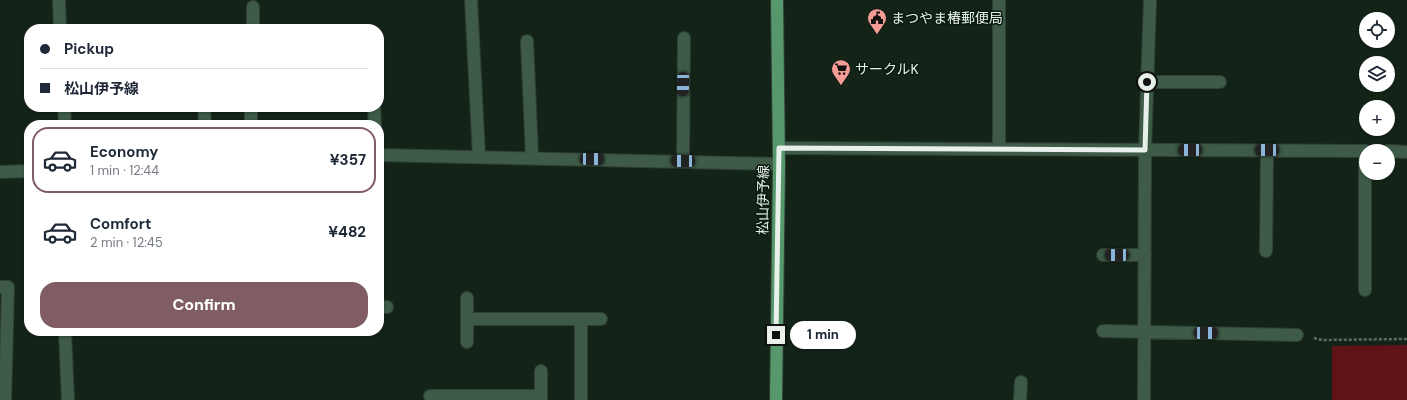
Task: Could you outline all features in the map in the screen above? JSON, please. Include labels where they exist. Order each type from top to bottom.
[{"type":"main road","name":"松山伊予線","points":[[776,400],[779,164],[777,0]]},
{"type":"street","points":[[59,0],[60,24]]},
{"type":"street","points":[[471,0],[479,156]]},
{"type":"street","points":[[999,0],[999,149]]},
{"type":"street","points":[[1144,400],[1145,150],[1150,0]]},
{"type":"street","points":[[253,24],[254,8]]},
{"type":"street","points":[[683,161],[684,38]]},
{"type":"street","points":[[528,40],[532,158]]},
{"type":"street","points":[[1147,82],[1220,82]]},
{"type":"street","points":[[779,148],[1359,151]]},
{"type":"street","points":[[1266,251],[1267,150]]},
{"type":"street","points":[[1395,151],[1407,152]]},
{"type":"street","points":[[384,155],[479,156],[779,164]]},
{"type":"street","points":[[0,172],[24,170]]},
{"type":"street","points":[[1365,180],[1365,290]]},
{"type":"street","points":[[1103,255],[1145,255]]},
{"type":"street","points":[[0,287],[8,287],[5,400]]},
{"type":"street","points":[[467,298],[467,342]]},
{"type":"street","points":[[467,319],[601,319]]},
{"type":"street","points":[[581,319],[581,400]]},
{"type":"street","points":[[1103,331],[1298,335]]},
{"type":"street","points":[[66,336],[68,400]]},
{"type":"street","points":[[430,396],[467,398],[541,398],[541,371]]},
{"type":"street","points":[[1020,382],[1020,400]]},
{"type":"path","points":[[1298,335],[1322,340],[1407,339]]},
{"type":"shaded area","points":[[1407,345],[1407,400],[1332,400],[1332,346]]},
{"type":"place","name":"まつやま椿郵便局","points":[[877,35]]},
{"type":"place","name":"サークルK","points":[[841,86]]},
{"type":"route","points":[[776,335],[779,148],[1145,150],[1147,82]]}]
